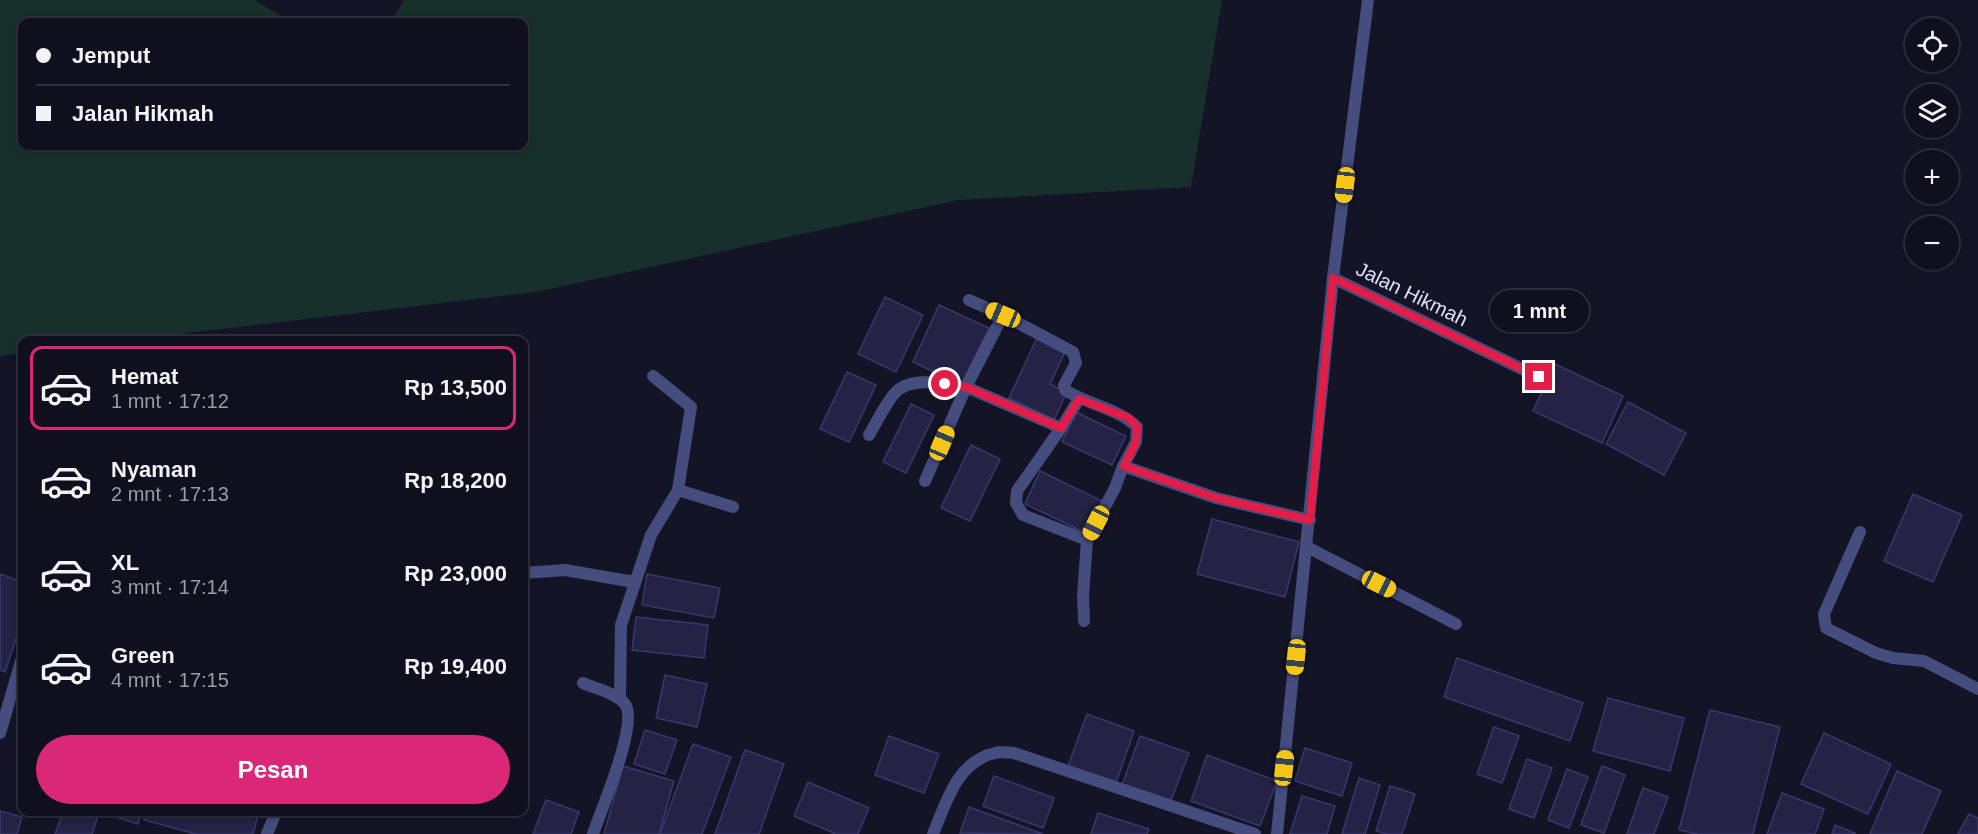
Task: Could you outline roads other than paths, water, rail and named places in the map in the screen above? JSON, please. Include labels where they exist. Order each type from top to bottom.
[{"type":"street","points":[[1277,834],[1333,278],[1368,0]]},
{"type":"street","name":"Jalan Hikmah","points":[[1333,278],[1539,377]]},
{"type":"street","points":[[969,300],[1073,351],[1076,363],[1065,390],[1079,399],[1129,418],[1137,427],[1136,442],[1087,540],[1083,596],[1084,621]]},
{"type":"street","points":[[925,481],[966,387],[1003,315]]},
{"type":"street","points":[[620,698],[621,625],[651,534],[678,490],[691,407],[653,376]]},
{"type":"street","points":[[869,435],[895,393],[908,384],[924,382],[966,387],[1061,428]]},
{"type":"street","points":[[1079,399],[1017,491],[1016,503],[1023,515],[1087,540]]},
{"type":"street","points":[[1124,466],[1216,498],[1310,520]]},
{"type":"street","points":[[678,490],[732,507]]},
{"type":"street","points":[[1860,532],[1824,614],[1823,622],[1826,628],[1876,653],[1893,658],[1924,661],[1978,689]]},
{"type":"street","points":[[1307,546],[1456,624]]},
{"type":"street","points":[[528,573],[565,570],[634,582]]},
{"type":"street","points":[[0,733],[18,672]]},
{"type":"street","points":[[583,683],[620,698],[627,707],[629,717],[627,736],[593,834]]},
{"type":"street","points":[[933,834],[957,780],[968,766],[996,752],[1014,753],[1255,834]]},
{"type":"street","points":[[267,834],[274,816]]}]
